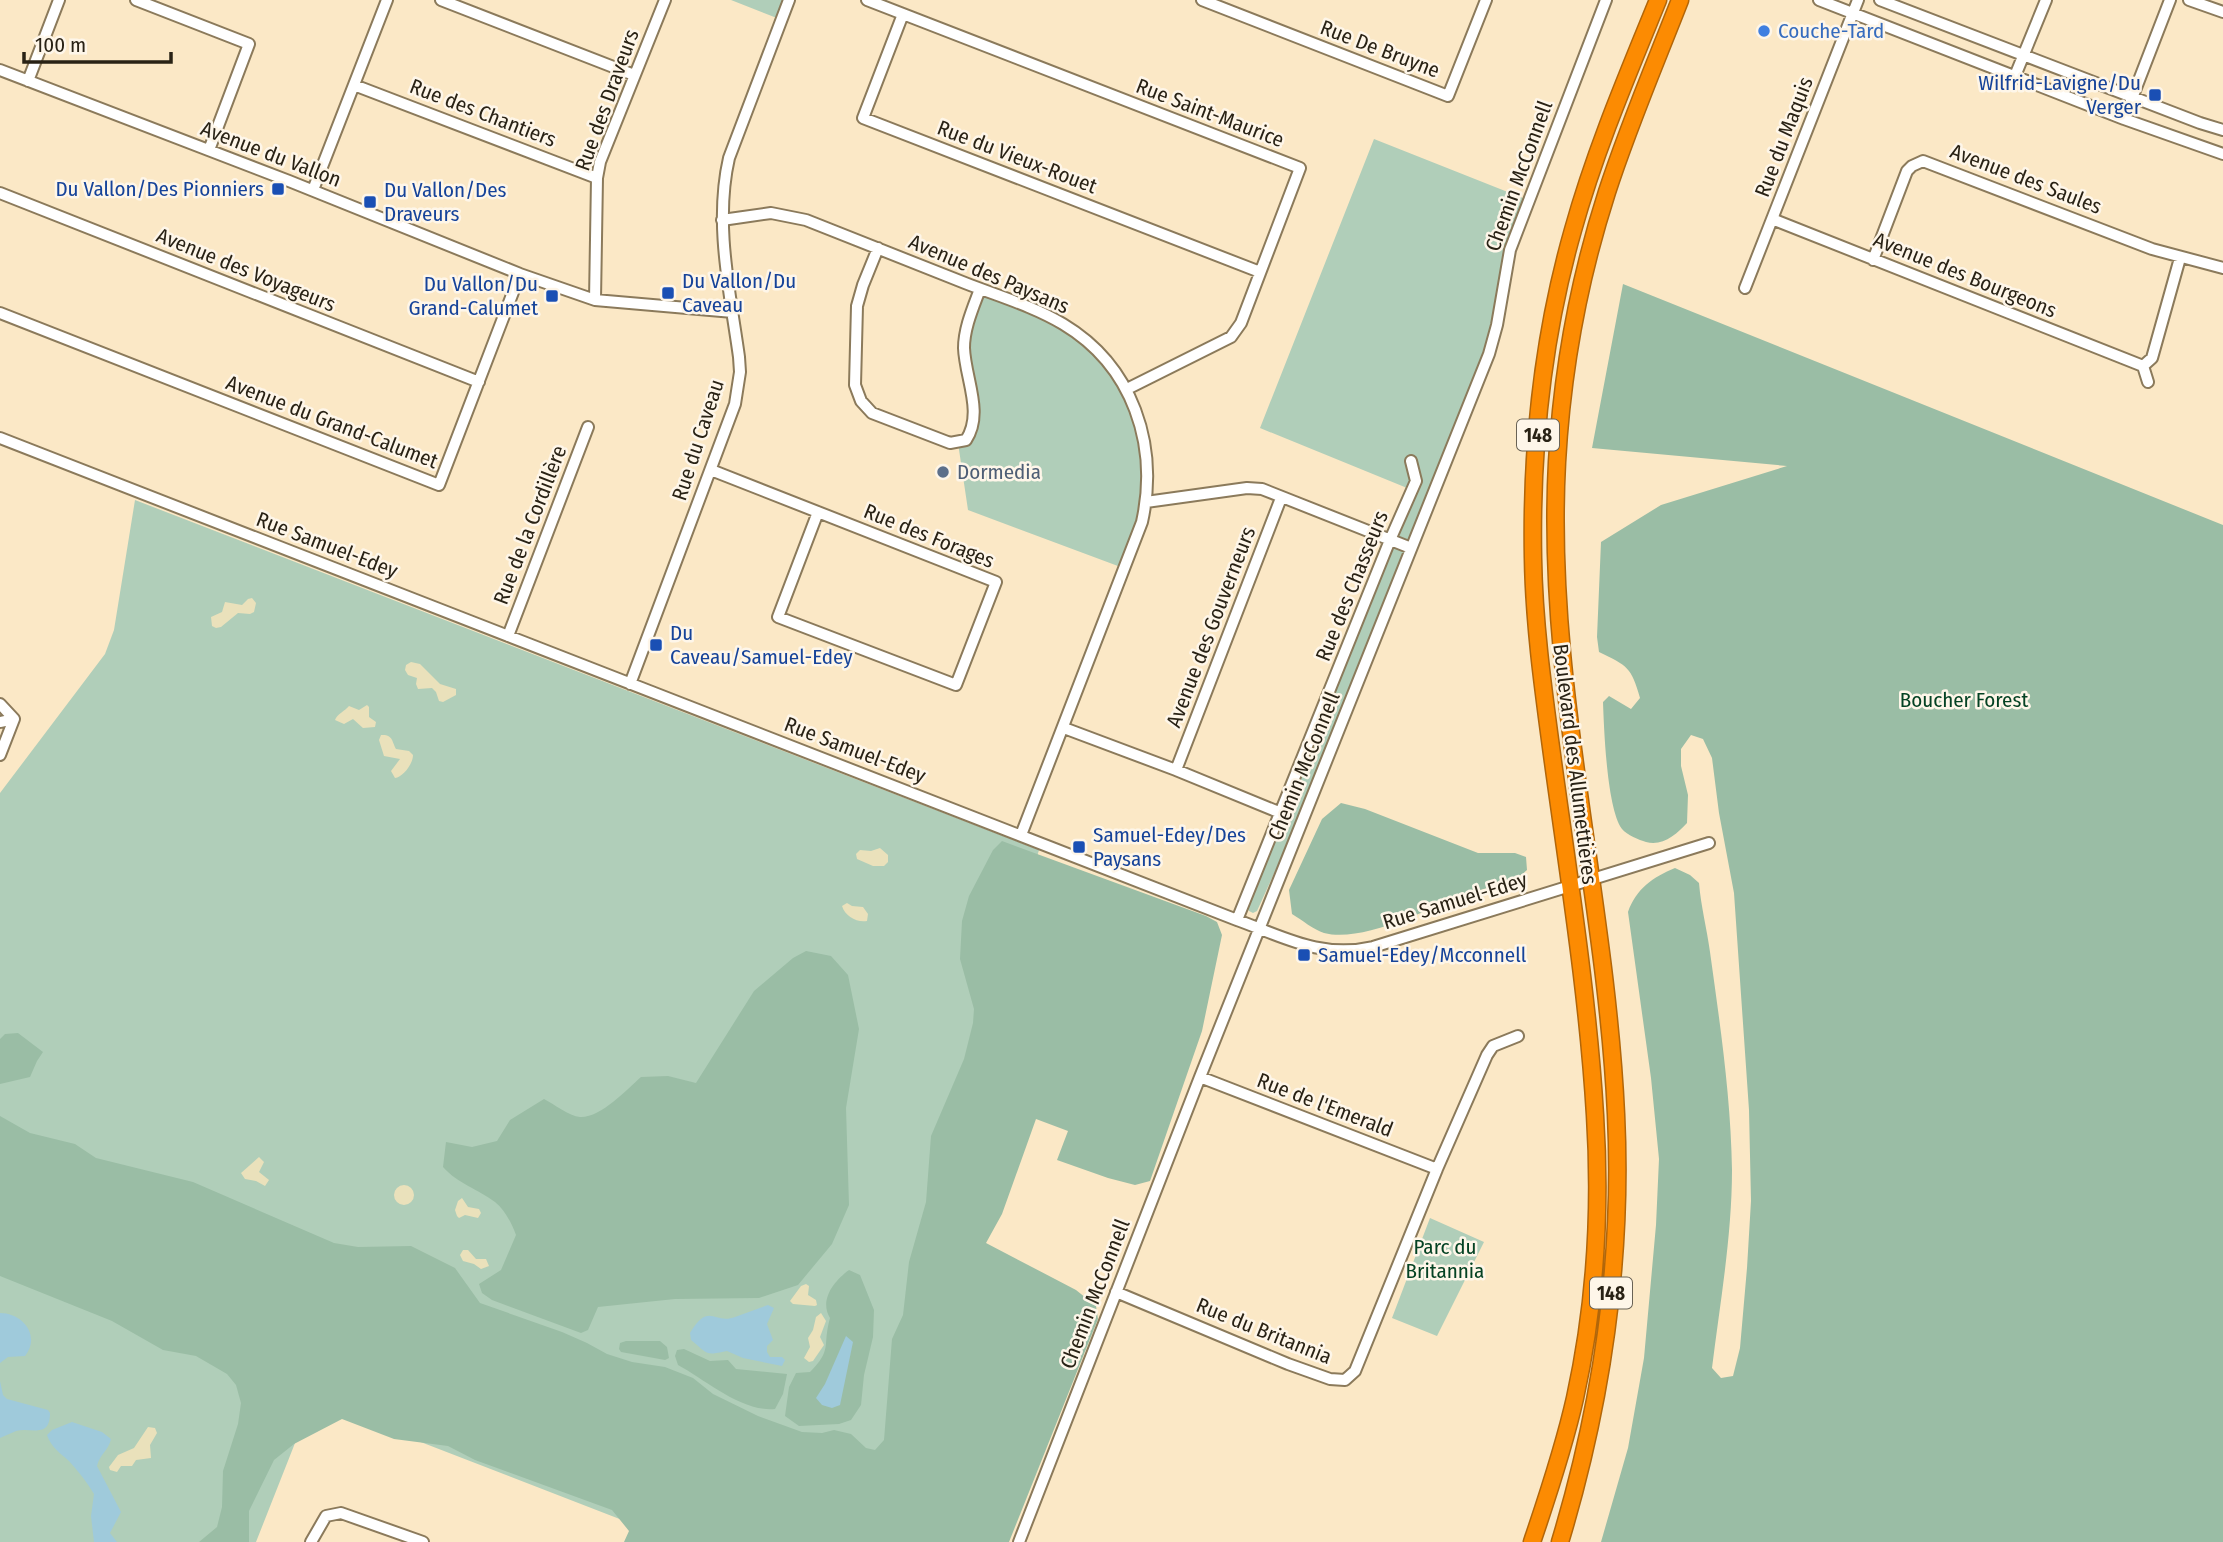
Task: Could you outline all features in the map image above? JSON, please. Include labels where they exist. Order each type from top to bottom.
[{"type":"highway","name":"Boulevard des Allumettières","points":[[1532,1542],[1576,1394],[1591,1289],[1596,1225],[1595,1118],[1591,1068],[1538,632],[1533,526],[1541,406],[1548,346],[1572,232],[1594,164],[1658,0]]},
{"type":"highway","name":"Boulevard des Allumettières","points":[[1560,1542],[1574,1497],[1597,1395],[1612,1288],[1617,1168],[1610,1039],[1591,879],[1565,699],[1560,642],[1555,514],[1561,408],[1569,348],[1596,230],[1632,122],[1680,0]]},
{"type":"street","points":[[28,81],[60,0]]},
{"type":"street","points":[[136,0],[249,44],[209,150]]},
{"type":"street","points":[[313,190],[387,0]]},
{"type":"street","points":[[441,0],[634,75]]},
{"type":"street","name":"Rue des Draveurs","points":[[595,300],[597,178],[600,162],[665,0]]},
{"type":"street","name":"Rue du Caveau","points":[[630,684],[730,419],[738,389],[740,357],[722,220],[724,180],[729,158],[789,0]]},
{"type":"street","name":"Rue Saint-Maurice","points":[[867,0],[1300,168],[1241,323],[1231,337],[1127,388]]},
{"type":"street","name":"Rue De Bruyne","points":[[1202,0],[1448,96],[1486,0]]},
{"type":"street","name":"Chemin McConnell","points":[[1019,1542],[1200,1077],[1489,354],[1497,325],[1510,250],[1606,0]]},
{"type":"street","points":[[1819,0],[2223,154]]},
{"type":"street","name":"Rue du Maquis","points":[[1745,288],[1858,0]]},
{"type":"street","points":[[1880,0],[2223,130]]},
{"type":"street","points":[[2015,76],[2046,0]]},
{"type":"street","points":[[2124,118],[2170,0]]},
{"type":"street","points":[[2189,0],[2223,12]]},
{"type":"street","name":"Rue du Vieux-Rouet","points":[[903,14],[863,118],[1260,272]]},
{"type":"street","name":"Avenue du Vallon","points":[[0,70],[313,190],[520,274],[595,300],[733,312]]},
{"type":"street","name":"Rue des Chantiers","points":[[355,85],[597,178]]},
{"type":"street","name":"Avenue des Saules","points":[[1873,260],[1907,171],[1923,161],[2152,249],[2223,268]]},
{"type":"street","name":"Avenue des Voyageurs","points":[[0,193],[479,382]]},
{"type":"street","name":"Avenue des Paysans","points":[[722,220],[771,214],[788,215],[1037,310],[1079,334],[1112,366],[1127,388],[1143,436],[1148,477],[1142,522],[1021,835]]},
{"type":"street","name":"Avenue des Bourgeons","points":[[1772,219],[2143,366]]},
{"type":"street","points":[[877,248],[857,306],[855,385],[860,401],[872,413],[950,443],[966,440],[975,417],[964,346],[966,328],[980,289]]},
{"type":"street","points":[[2148,382],[2143,366],[2152,358],[2180,258]]},
{"type":"street","name":"Avenue du Grand-Calumet","points":[[0,313],[439,485],[520,274]]},
{"type":"street","name":"Rue de la Cordillère","points":[[508,636],[588,427]]},
{"type":"street","name":"Rue Samuel-Edey","points":[[0,438],[1260,929],[1319,949],[1345,952],[1357,950],[1709,843]]},
{"type":"street","name":"Rue des Chasseurs","points":[[1237,920],[1416,481],[1411,461]]},
{"type":"street","name":"Rue des Forages","points":[[711,470],[818,512],[996,582],[956,684],[778,617],[818,512]]},
{"type":"street","points":[[1146,502],[1247,488],[1262,489],[1411,548]]},
{"type":"street","name":"Avenue des Gouverneurs","points":[[1176,770],[1281,498]]},
{"type":"street","points":[[0,704],[14,719]]},
{"type":"street","points":[[0,722],[14,719]]},
{"type":"street","points":[[0,755],[14,719]]},
{"type":"street","points":[[1063,728],[1281,813]]},
{"type":"street","name":"Rue du Britannia","points":[[1116,1292],[1288,1364],[1330,1379],[1345,1380],[1355,1371],[1437,1169],[1487,1055],[1493,1046],[1518,1036]]},
{"type":"street","name":"Rue de l'Emerald","points":[[1200,1077],[1437,1169]]},
{"type":"street","points":[[311,1542],[326,1516],[341,1513],[423,1542]]},
{"type":"green space","points":[[731,0],[789,0],[782,20]]},
{"type":"green space","points":[[1374,139],[1528,200],[1510,250],[1497,325],[1341,726],[1257,911],[1253,913],[1247,907],[1412,490],[1260,428]]},
{"type":"green space","name":"Boucher Forest","points":[[1623,284],[2223,525],[2223,1542],[1601,1542],[1628,1448],[1644,1358],[1659,1159],[1651,1078],[1628,912],[1646,885],[1675,868],[1699,883],[1727,1088],[1732,1170],[1730,1220],[1712,1368],[1721,1378],[1733,1376],[1740,1348],[1751,1201],[1749,1110],[1734,893],[1712,758],[1703,739],[1691,735],[1681,749],[1681,766],[1688,795],[1687,823],[1674,835],[1652,843],[1633,837],[1622,829],[1610,787],[1603,702],[1609,696],[1631,709],[1640,698],[1627,669],[1599,652],[1597,637],[1601,542],[1661,505],[1787,466],[1592,448]]},
{"type":"green space","points":[[980,289],[1079,334],[1127,389],[1148,477],[1126,569],[968,510],[958,443],[972,430],[964,346]]},
{"type":"green space","points":[[135,500],[1039,850],[927,1224],[889,1449],[679,1542],[312,1400],[256,1542],[0,1542],[0,793],[105,654],[114,630]]},
{"type":"green space","points":[[1341,803],[1365,809],[1478,853],[1515,853],[1526,857],[1527,870],[1505,883],[1463,895],[1376,929],[1340,935],[1324,933],[1292,914],[1289,890],[1322,819]]},
{"type":"green space","points":[[1002,841],[1206,916],[1217,922],[1222,935],[1202,1031],[1150,1181],[1135,1185],[1057,1160],[1068,1131],[1036,1119],[1002,1214],[986,1243],[1076,1290],[1096,1306],[1098,1319],[1009,1542],[624,1542],[629,1531],[612,1510],[475,1460],[448,1446],[394,1439],[342,1419],[294,1444],[274,1460],[249,1511],[249,1542],[199,1542],[217,1527],[222,1507],[223,1471],[238,1424],[241,1403],[236,1385],[227,1374],[196,1356],[163,1350],[112,1321],[0,1276],[0,1116],[30,1133],[75,1144],[96,1158],[193,1182],[334,1243],[358,1247],[411,1246],[455,1268],[480,1303],[562,1332],[607,1354],[632,1362],[665,1367],[693,1378],[713,1394],[758,1416],[802,1432],[822,1433],[834,1430],[851,1434],[866,1448],[875,1450],[884,1440],[892,1339],[903,1315],[909,1262],[926,1202],[931,1136],[964,1059],[973,1023],[974,1009],[960,959],[962,921],[969,896],[993,850]]},
{"type":"green space","points":[[806,951],[831,956],[848,975],[859,1029],[846,1108],[849,1205],[832,1244],[798,1285],[759,1298],[675,1299],[598,1307],[588,1330],[581,1333],[492,1300],[482,1293],[479,1284],[501,1270],[516,1235],[499,1205],[455,1178],[443,1167],[446,1142],[472,1147],[497,1141],[510,1120],[544,1099],[580,1117],[605,1108],[641,1077],[668,1076],[696,1083],[754,991],[793,958]]},
{"type":"green space","points":[[18,1033],[43,1052],[30,1077],[0,1084],[0,1039],[5,1034]]},
{"type":"green space","name":"Parc du Britannia","points":[[1430,1218],[1484,1242],[1437,1336],[1392,1318]]},
{"type":"green space","points":[[849,1270],[860,1275],[874,1310],[873,1337],[864,1375],[861,1405],[851,1420],[839,1424],[799,1426],[785,1416],[789,1387],[796,1373],[810,1372],[822,1358],[830,1318],[827,1298],[833,1285]]},
{"type":"green space","points":[[660,1341],[667,1347],[669,1358],[665,1360],[621,1352],[620,1343]]},
{"type":"green space","points":[[684,1349],[710,1361],[728,1360],[736,1369],[787,1374],[783,1394],[775,1409],[749,1406],[724,1394],[678,1365],[675,1356],[677,1350]]},
{"type":"sand","points":[[252,598],[256,603],[254,612],[238,613],[221,627],[212,626],[211,617],[222,612],[225,602],[242,605]]},
{"type":"sand","points":[[411,662],[420,664],[440,684],[456,689],[456,695],[443,702],[439,701],[432,688],[418,689],[417,678],[408,675],[405,670],[406,665]]},
{"type":"sand","points":[[367,705],[369,717],[376,722],[375,727],[363,728],[353,719],[344,724],[335,720],[349,706],[359,710]]},
{"type":"sand","points":[[381,735],[390,737],[396,749],[409,751],[413,755],[409,766],[398,777],[395,778],[391,771],[400,759],[384,756],[379,740]]},
{"type":"sand","points":[[880,848],[888,855],[888,862],[884,866],[873,866],[857,859],[856,854],[860,850]]},
{"type":"sand","points":[[847,903],[863,907],[868,914],[867,921],[855,920],[849,916],[842,906]]},
{"type":"sand","points":[[259,1157],[264,1162],[259,1172],[269,1180],[265,1186],[245,1179],[241,1173]]},
{"type":"sand","points":[[404,1185],[411,1188],[414,1195],[411,1202],[404,1205],[397,1202],[394,1195],[397,1188]]},
{"type":"sand","points":[[462,1198],[468,1207],[479,1209],[481,1213],[478,1218],[457,1216],[455,1210]]},
{"type":"sand","points":[[463,1250],[468,1250],[476,1259],[486,1259],[489,1266],[481,1269],[463,1261],[460,1255]]},
{"type":"sand","points":[[801,1286],[809,1286],[808,1295],[816,1300],[817,1305],[793,1304],[790,1301]]},
{"type":"sand","points":[[821,1313],[826,1321],[820,1337],[824,1345],[813,1361],[809,1362],[804,1358],[810,1347],[808,1338],[816,1317]]},
{"type":"sand","points":[[148,1427],[155,1428],[157,1433],[150,1445],[151,1458],[136,1460],[132,1466],[121,1466],[117,1472],[110,1470],[109,1467],[118,1455],[134,1448]]},
{"type":"water","points":[[768,1305],[774,1308],[767,1324],[773,1340],[767,1346],[767,1352],[770,1357],[782,1357],[785,1360],[782,1366],[743,1358],[727,1351],[707,1353],[691,1340],[690,1333],[702,1318],[712,1316],[728,1319]]},
{"type":"water","points":[[0,1313],[22,1321],[31,1341],[25,1356],[8,1357],[0,1363]]},
{"type":"water","points":[[846,1336],[853,1342],[840,1405],[832,1408],[822,1405],[816,1398]]},
{"type":"water","points":[[0,1381],[3,1395],[7,1399],[48,1410],[50,1413],[47,1426],[39,1430],[16,1431],[0,1438]]},
{"type":"water","points":[[72,1422],[102,1432],[111,1439],[97,1466],[121,1512],[110,1533],[117,1542],[94,1542],[91,1516],[94,1494],[76,1469],[53,1446],[47,1435],[52,1430]]},
{"type":"place","name":"Couche-Tard","points":[[1764,31]]},
{"type":"place","name":"Wilfrid-Lavigne/Du Verger","points":[[2155,95]]},
{"type":"place","name":"Du Vallon/Des Pionniers","points":[[278,189]]},
{"type":"place","name":"Du Vallon/Des Draveurs","points":[[370,202]]},
{"type":"place","name":"Du Vallon/Du Caveau","points":[[668,293]]},
{"type":"place","name":"Du Vallon/Du Grand-Calumet","points":[[552,296]]},
{"type":"place","name":"Dormedia","points":[[943,472]]},
{"type":"place","name":"Du Caveau/Samuel-Edey","points":[[656,645]]},
{"type":"place","name":"Samuel-Edey/Des Paysans","points":[[1079,847]]},
{"type":"place","name":"Samuel-Edey/Mcconnell","points":[[1304,955]]}]
